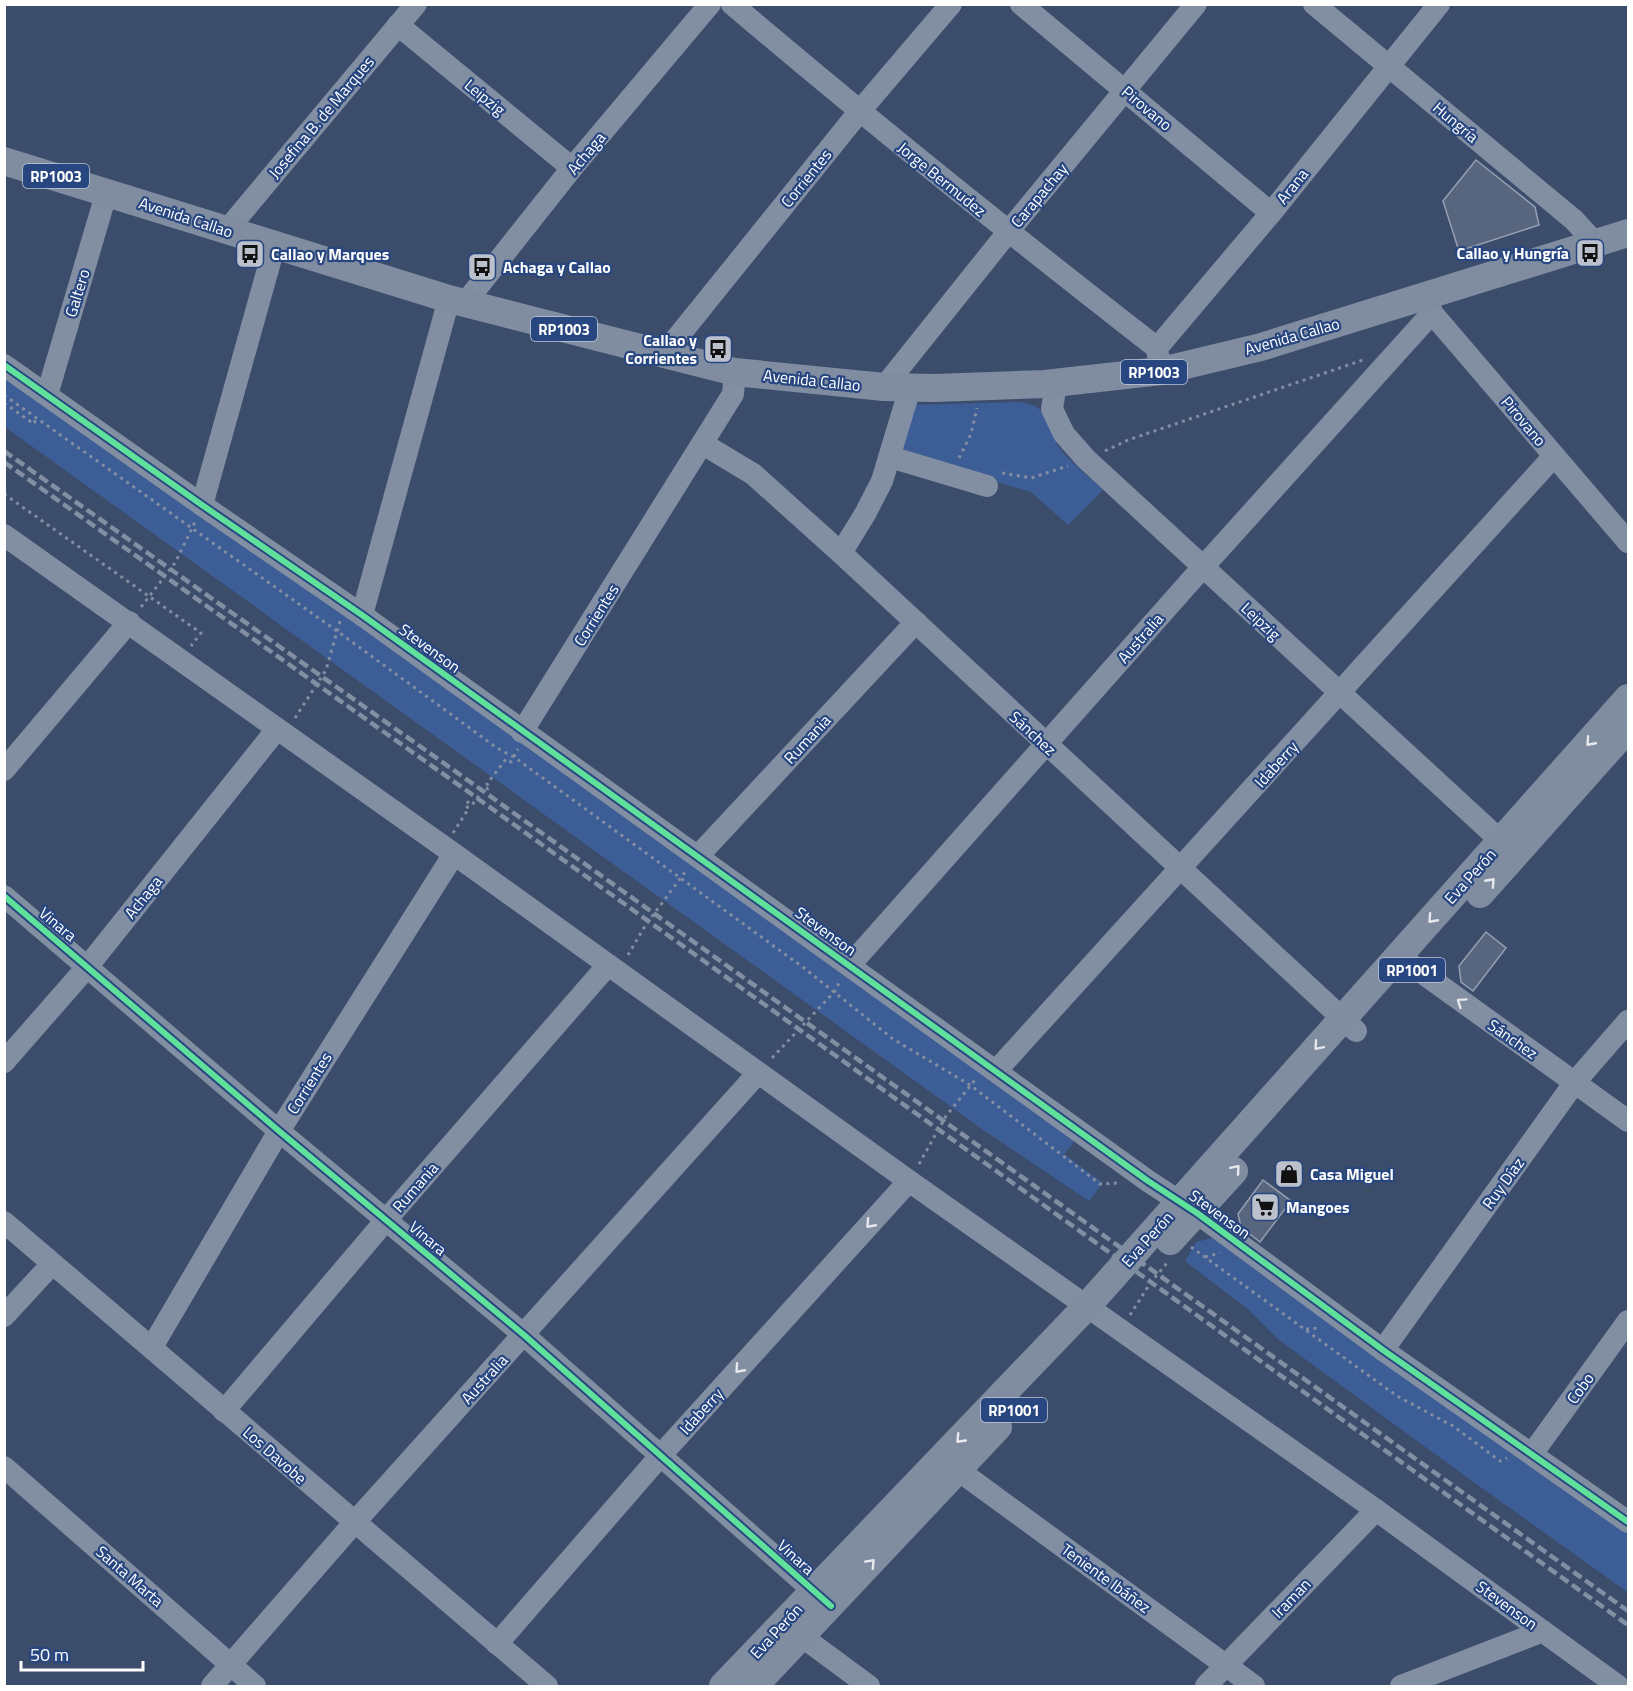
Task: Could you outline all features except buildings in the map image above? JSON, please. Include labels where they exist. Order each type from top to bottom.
[{"type":"main road","name":"Avenida Callao","points":[[4,161],[457,301],[664,354],[735,372],[897,388],[1056,383],[1159,359],[1261,347],[1430,304],[1595,243],[1629,233]]},
{"type":"main road","name":"Eva Perón","points":[[1406,962],[1501,841],[1629,698]]},
{"type":"main road","name":"Eva Perón","points":[[822,1599],[958,1470],[1104,1317],[1189,1207],[1349,1025],[1406,962],[1627,733]]},
{"type":"main road","name":"Eva Perón","points":[[754,1686],[793,1630],[822,1599],[1104,1317]]},
{"type":"main road","name":"Eva Perón","points":[[723,1686],[793,1630]]},
{"type":"street","name":"Josefina B. de Marques","points":[[227,230],[416,4]]},
{"type":"street","name":"Achaga","points":[[353,609],[457,301],[710,4]]},
{"type":"street","name":"Jorge Bermudez","points":[[732,4],[1159,359]]},
{"type":"street","name":"Corrientes","points":[[664,354],[860,112],[951,4]]},
{"type":"street","name":"Pirovano","points":[[1021,4],[1271,213]]},
{"type":"street","name":"Carapachay","points":[[897,388],[1008,232],[1196,4]]},
{"type":"street","name":"Hungría","points":[[1314,4],[1574,220],[1595,243]]},
{"type":"street","name":"Arana","points":[[1159,359],[1271,213],[1439,4]]},
{"type":"street","name":"Leipzig","points":[[398,26],[572,168]]},
{"type":"street","name":"Galtero","points":[[47,395],[107,191]]},
{"type":"street","points":[[202,505],[275,244]]},
{"type":"street","name":"Pirovano","points":[[1430,304],[1554,456],[1629,542]]},
{"type":"street","name":"Australia","points":[[850,964],[1203,567],[1430,304]]},
{"type":"street","name":"Stevenson","points":[[4,365],[353,609],[522,732],[850,964],[991,1068],[1189,1207],[1383,1350],[1521,1456],[1629,1522]]},
{"type":"street","name":"Corrientes","points":[[522,732],[733,394],[735,372]]},
{"type":"street","name":"Leipzig","points":[[1056,383],[1052,409],[1064,434],[1086,459],[1501,841]]},
{"type":"street","points":[[841,553],[882,482],[890,457],[897,388]]},
{"type":"street","name":"Sánchez","points":[[703,444],[753,474],[841,553],[1349,1025]]},
{"type":"street","name":"Idaberry","points":[[991,1068],[1180,869],[1554,456]]},
{"type":"street","points":[[890,457],[993,479]]},
{"type":"street","name":"Stevenson","points":[[4,535],[449,850],[909,1181],[1376,1510],[1543,1631],[1611,1685]]},
{"type":"street","points":[[4,770],[129,622]]},
{"type":"street","name":"Rumania","points":[[698,856],[916,622]]},
{"type":"street","name":"Achaga","points":[[4,1062],[88,966],[281,732]]},
{"type":"street","name":"Corrientes","points":[[152,1347],[449,850]]},
{"type":"street","name":"Vinara","points":[[4,896],[279,1131],[524,1335],[822,1599]]},
{"type":"street","name":"Sánchez","points":[[1406,962],[1629,1121]]},
{"type":"street","name":"Rumania","points":[[224,1412],[386,1220],[613,969]]},
{"type":"street","name":"Ruy Díaz","points":[[1383,1350],[1575,1082],[1629,1020]]},
{"type":"street","name":"Australia","points":[[212,1686],[354,1523],[758,1072]]},
{"type":"street","name":"Idaberry","points":[[497,1644],[661,1455],[909,1181]]},
{"type":"street","name":"Los Davobe","points":[[4,1222],[547,1686]]},
{"type":"street","points":[[4,1316],[52,1264]]},
{"type":"street","name":"Cobo","points":[[1521,1456],[1629,1321]]},
{"type":"street","name":"Santa Marta","points":[[4,1467],[255,1686]]},
{"type":"street","name":"Teniente Ibáñez","points":[[958,1470],[1254,1686]]},
{"type":"street","name":"Iraman","points":[[1206,1686],[1376,1510]]},
{"type":"street","points":[[793,1630],[870,1686]]},
{"type":"street","points":[[1401,1686],[1543,1631]]},
{"type":"path","points":[[993,479],[1031,478],[1086,459],[1128,440],[1363,360]]},
{"type":"path","points":[[956,465],[970,434],[981,386]]},
{"type":"path","points":[[4,395],[337,631],[497,748],[514,757],[835,992],[892,1039],[970,1085],[1100,1184],[1121,1182]]},
{"type":"path","points":[[4,403],[34,424],[47,395]]},
{"type":"path","points":[[4,495],[201,633],[180,660]]},
{"type":"path","points":[[129,622],[175,563],[202,505]]},
{"type":"path","points":[[281,732],[326,669],[337,631],[353,609]]},
{"type":"path","points":[[449,850],[469,808],[465,806],[468,802],[472,805],[485,787],[488,789],[490,786],[487,784],[506,759],[511,762],[522,743],[522,732]]},
{"type":"path","points":[[613,969],[698,856]]},
{"type":"path","points":[[758,1072],[835,992],[850,964]]},
{"type":"path","points":[[909,1181],[946,1116],[970,1085],[991,1068]]},
{"type":"path","points":[[1183,1248],[1189,1245],[1397,1396],[1453,1426],[1500,1461],[1521,1456]]},
{"type":"path","points":[[1104,1317],[1151,1282],[1170,1258]]},
{"type":"shaded area","points":[[5,369],[1077,1138],[1064,1154],[1103,1183],[1089,1201],[982,1129],[5,427]]},
{"type":"shaded area","points":[[1019,402],[1030,404],[1043,412],[1062,452],[1103,490],[1068,525],[1031,492],[899,454],[912,405]]},
{"type":"shaded area","points":[[1216,1237],[1628,1533],[1628,1589],[1626,1591],[1279,1340],[1249,1310],[1185,1261],[1196,1242]]},
{"type":"railway","points":[[4,451],[1628,1611]]},
{"type":"railway","points":[[4,462],[477,798],[1628,1625]]},
{"type":"cycle path","points":[[4,365],[362,615],[1148,1181],[1197,1213],[1383,1350],[1628,1522]]},
{"type":"cycle path","points":[[4,896],[279,1131],[524,1335],[831,1606]]},
{"type":"place","name":"Callao y Hungría","points":[[1590,253]]},
{"type":"place","name":"Callao y Marques","points":[[250,254]]},
{"type":"place","name":"Achaga y Callao","points":[[482,267]]},
{"type":"place","name":"Callao y Corrientes","points":[[718,349]]},
{"type":"place","name":"Casa Miguel","points":[[1289,1174]]},
{"type":"place","name":"Mangoes","points":[[1265,1207]]}]
